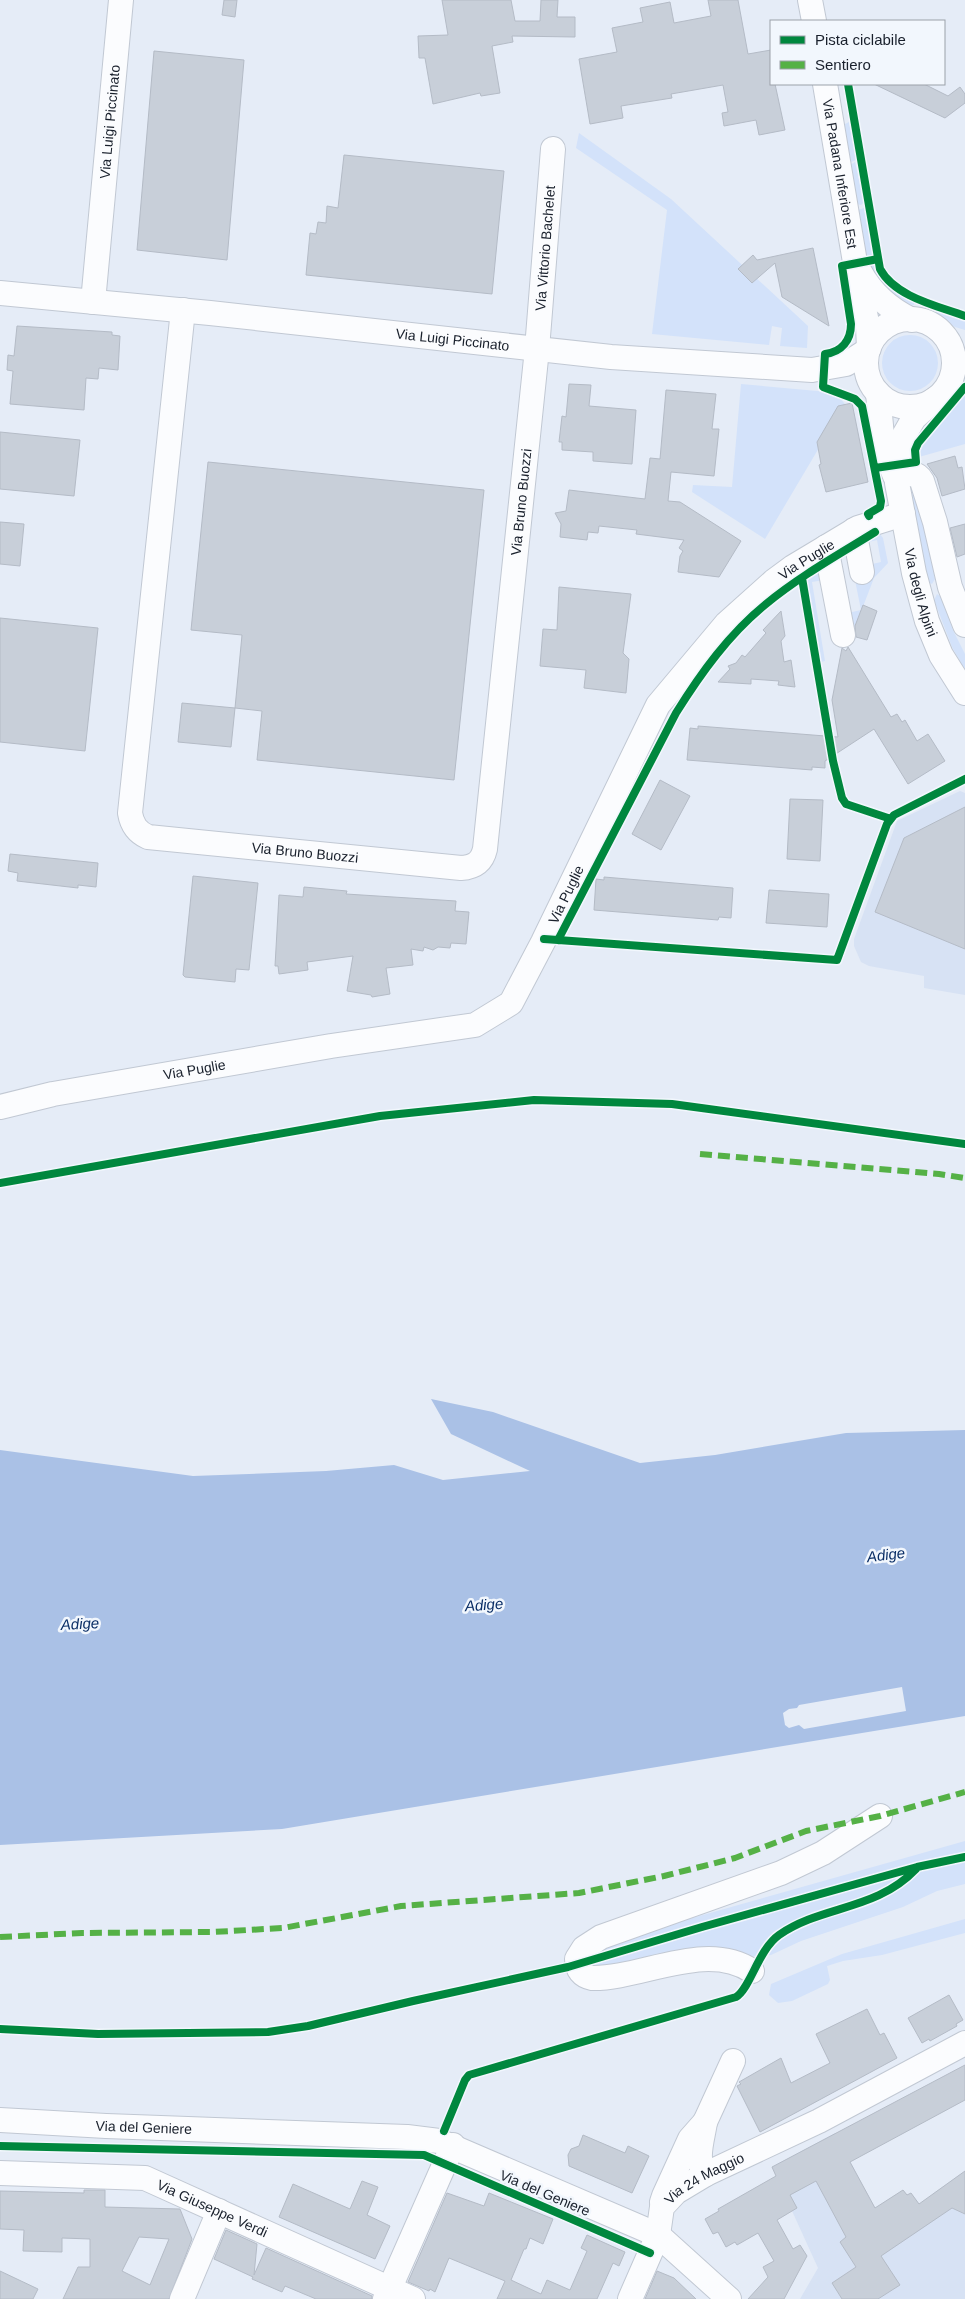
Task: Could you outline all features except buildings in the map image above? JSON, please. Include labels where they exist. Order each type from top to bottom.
[{"type":"street","name":"Via Luigi Piccinato","points":[[93,302],[121,0]]},
{"type":"street","points":[[810,0],[814,20]]},
{"type":"street","name":"Via Padana Inferiore Est","points":[[825,85],[868,327],[869,349]]},
{"type":"street","name":"Via Vittorio Bachelet","points":[[537,349],[553,149]]},
{"type":"street","name":"Via Padana Inferiore Est","points":[[856,263],[860,273],[876,295],[890,307],[921,322]]},
{"type":"street","name":"Via Luigi Piccinato","points":[[0,293],[183,310],[611,357],[812,370],[854,382],[878,393]]},
{"type":"street","name":"Via Bruno Buozzi","points":[[183,310],[130,813],[131,820],[137,831],[148,837],[461,868],[481,861],[486,849],[537,349]]},
{"type":"street","points":[[921,322],[946,339],[952,352],[954,367],[958,373],[935,399],[927,403],[910,407],[893,404],[878,393],[867,372],[869,349],[873,340],[886,327],[894,323],[921,322],[965,337]]},
{"type":"street","name":"Via Luigi Piccinato","points":[[812,370],[846,364],[869,349]]},
{"type":"street","name":"Via degli Alpini","points":[[878,393],[883,447],[897,480]]},
{"type":"street","name":"Via degli Alpini","points":[[935,399],[914,418],[903,436],[898,456],[897,480],[914,573],[927,621],[941,655],[965,693]]},
{"type":"street","points":[[897,480],[914,474],[919,476],[922,481],[935,522],[950,587],[965,625]]},
{"type":"street","name":"Via Puglie","points":[[0,1106],[53,1094],[312,1049],[475,1025],[511,1003],[543,942],[658,704],[726,624],[774,581],[854,530],[903,514]]},
{"type":"street","points":[[854,530],[862,572]]},
{"type":"street","points":[[826,547],[843,635]]},
{"type":"street","points":[[752,1971],[732,1963],[701,1960],[592,1978],[582,1974],[577,1959],[584,1948],[602,1937],[781,1873],[823,1853],[880,1816]]},
{"type":"street","name":"Via 24 Maggio","points":[[658,2234],[662,2206],[676,2192],[706,2174],[819,2121],[965,2042]]},
{"type":"street","points":[[706,2174],[702,2170],[700,2158],[705,2122],[733,2061]]},
{"type":"street","name":"Via del Geniere","points":[[0,2120],[414,2138],[453,2145],[658,2234],[729,2299]]},
{"type":"street","name":"Via 24 Maggio","points":[[658,2234],[689,2201],[742,2171],[819,2121]]},
{"type":"street","points":[[662,2206],[664,2196],[690,2139],[705,2122]]},
{"type":"street","points":[[388,2294],[453,2145]]},
{"type":"street","name":"Via Giuseppe Verdi","points":[[0,2172],[145,2178],[219,2211],[388,2294],[413,2299]]},
{"type":"street","points":[[182,2299],[219,2211]]},
{"type":"street","points":[[630,2299],[658,2234]]},
{"type":"shaded area","points":[[849,122],[856,160],[851,162],[843,125]]},
{"type":"shaded area","points":[[579,133],[671,199],[808,326],[807,348],[780,346],[782,328],[772,326],[769,345],[652,334],[667,210],[576,148]]},
{"type":"shaded area","points":[[855,162],[864,202],[861,205],[857,204],[850,165]]},
{"type":"shaded area","points":[[864,208],[872,257],[866,256],[858,210]]},
{"type":"shaded area","points":[[873,264],[877,273],[889,286],[915,300],[914,305],[900,300],[888,291],[869,266]]},
{"type":"shaded area","points":[[937,309],[965,320],[965,330],[955,327],[935,314]]},
{"type":"shaded area","points":[[904,335],[916,335],[926,339],[934,347],[938,363],[934,379],[926,387],[916,391],[904,391],[894,387],[886,379],[882,369],[882,357],[886,347],[894,339]]},
{"type":"shaded area","points":[[741,384],[828,392],[838,396],[845,404],[765,539],[692,492],[693,485],[732,487]]},
{"type":"shaded area","points":[[965,392],[965,444],[919,457],[918,451],[921,446]]},
{"type":"shaded area","points":[[915,482],[935,579],[932,584],[928,582],[909,484]]},
{"type":"shaded area","points":[[879,533],[883,538],[888,563],[874,578],[852,635],[848,613],[861,610],[855,580],[868,565],[881,562],[877,540],[864,543]]},
{"type":"shaded area","points":[[822,569],[824,580],[812,582],[825,661],[821,662],[806,580]]},
{"type":"shaded area","points":[[937,594],[941,597],[953,630],[965,654],[965,670],[952,647],[934,600]]},
{"type":"shaded area","points":[[960,791],[965,793],[965,995],[924,988],[924,976],[869,966],[861,962],[854,946],[854,939],[897,821]]},
{"type":"shaded area","points":[[965,1841],[965,1884],[937,1891],[903,1907],[801,1941],[771,1955],[628,1967],[592,1967],[588,1953],[600,1944]]},
{"type":"shaded area","points":[[965,1919],[965,1933],[882,1955],[843,1961],[827,1966],[830,1980],[828,1984],[792,2001],[778,2003],[769,1995],[771,1984],[842,1954]]},
{"type":"shaded area","points":[[835,2133],[875,2208],[903,2190],[907,2195],[911,2193],[922,2208],[934,2193],[965,2171],[965,2299],[800,2299],[818,2268],[772,2167]]},
{"type":"water","name":"Adige","points":[[431,1399],[493,1412],[640,1463],[715,1455],[846,1433],[965,1430],[965,1716],[282,1829],[0,1845],[0,1450],[193,1476],[326,1471],[394,1465],[443,1480],[530,1471],[451,1434]]},
{"type":"pier","points":[[902,1687],[906,1711],[804,1729],[799,1725],[789,1728],[785,1725],[783,1713],[789,1709],[797,1708],[799,1705]]},
{"type":"marked path","points":[[700,1154],[939,1174],[965,1178]]},
{"type":"marked path","points":[[0,1937],[82,1933],[213,1932],[283,1928],[401,1906],[579,1893],[664,1876],[735,1858],[806,1831],[880,1816],[965,1792]]},
{"type":"cycle path","points":[[848,85],[880,269],[887,279],[906,294],[965,316]]},
{"type":"cycle path","points":[[869,516],[868,514],[880,507],[881,501],[862,406],[855,399],[823,387],[825,354],[841,348],[851,330],[842,266],[878,259]]},
{"type":"cycle path","points":[[875,468],[916,462],[915,450],[918,443],[965,387]]},
{"type":"cycle path","points":[[558,940],[676,713],[716,655],[740,628],[766,604],[819,566],[875,532]]},
{"type":"cycle path","points":[[802,578],[833,761],[842,798],[846,804],[891,819]]},
{"type":"cycle path","points":[[544,939],[837,960],[887,824],[894,815],[965,779]]},
{"type":"cycle path","points":[[0,1183],[380,1116],[534,1100],[672,1104],[965,1144]]},
{"type":"cycle path","points":[[0,2029],[98,2034],[268,2032],[308,2026],[568,1967],[702,1927],[917,1867],[965,1857]]},
{"type":"cycle path","points":[[444,2131],[465,2080],[469,2075],[736,1997],[746,1986],[765,1950],[779,1935],[813,1918],[884,1893],[900,1883],[916,1869]]},
{"type":"cycle path","points":[[0,2146],[424,2155],[650,2253]]}]
